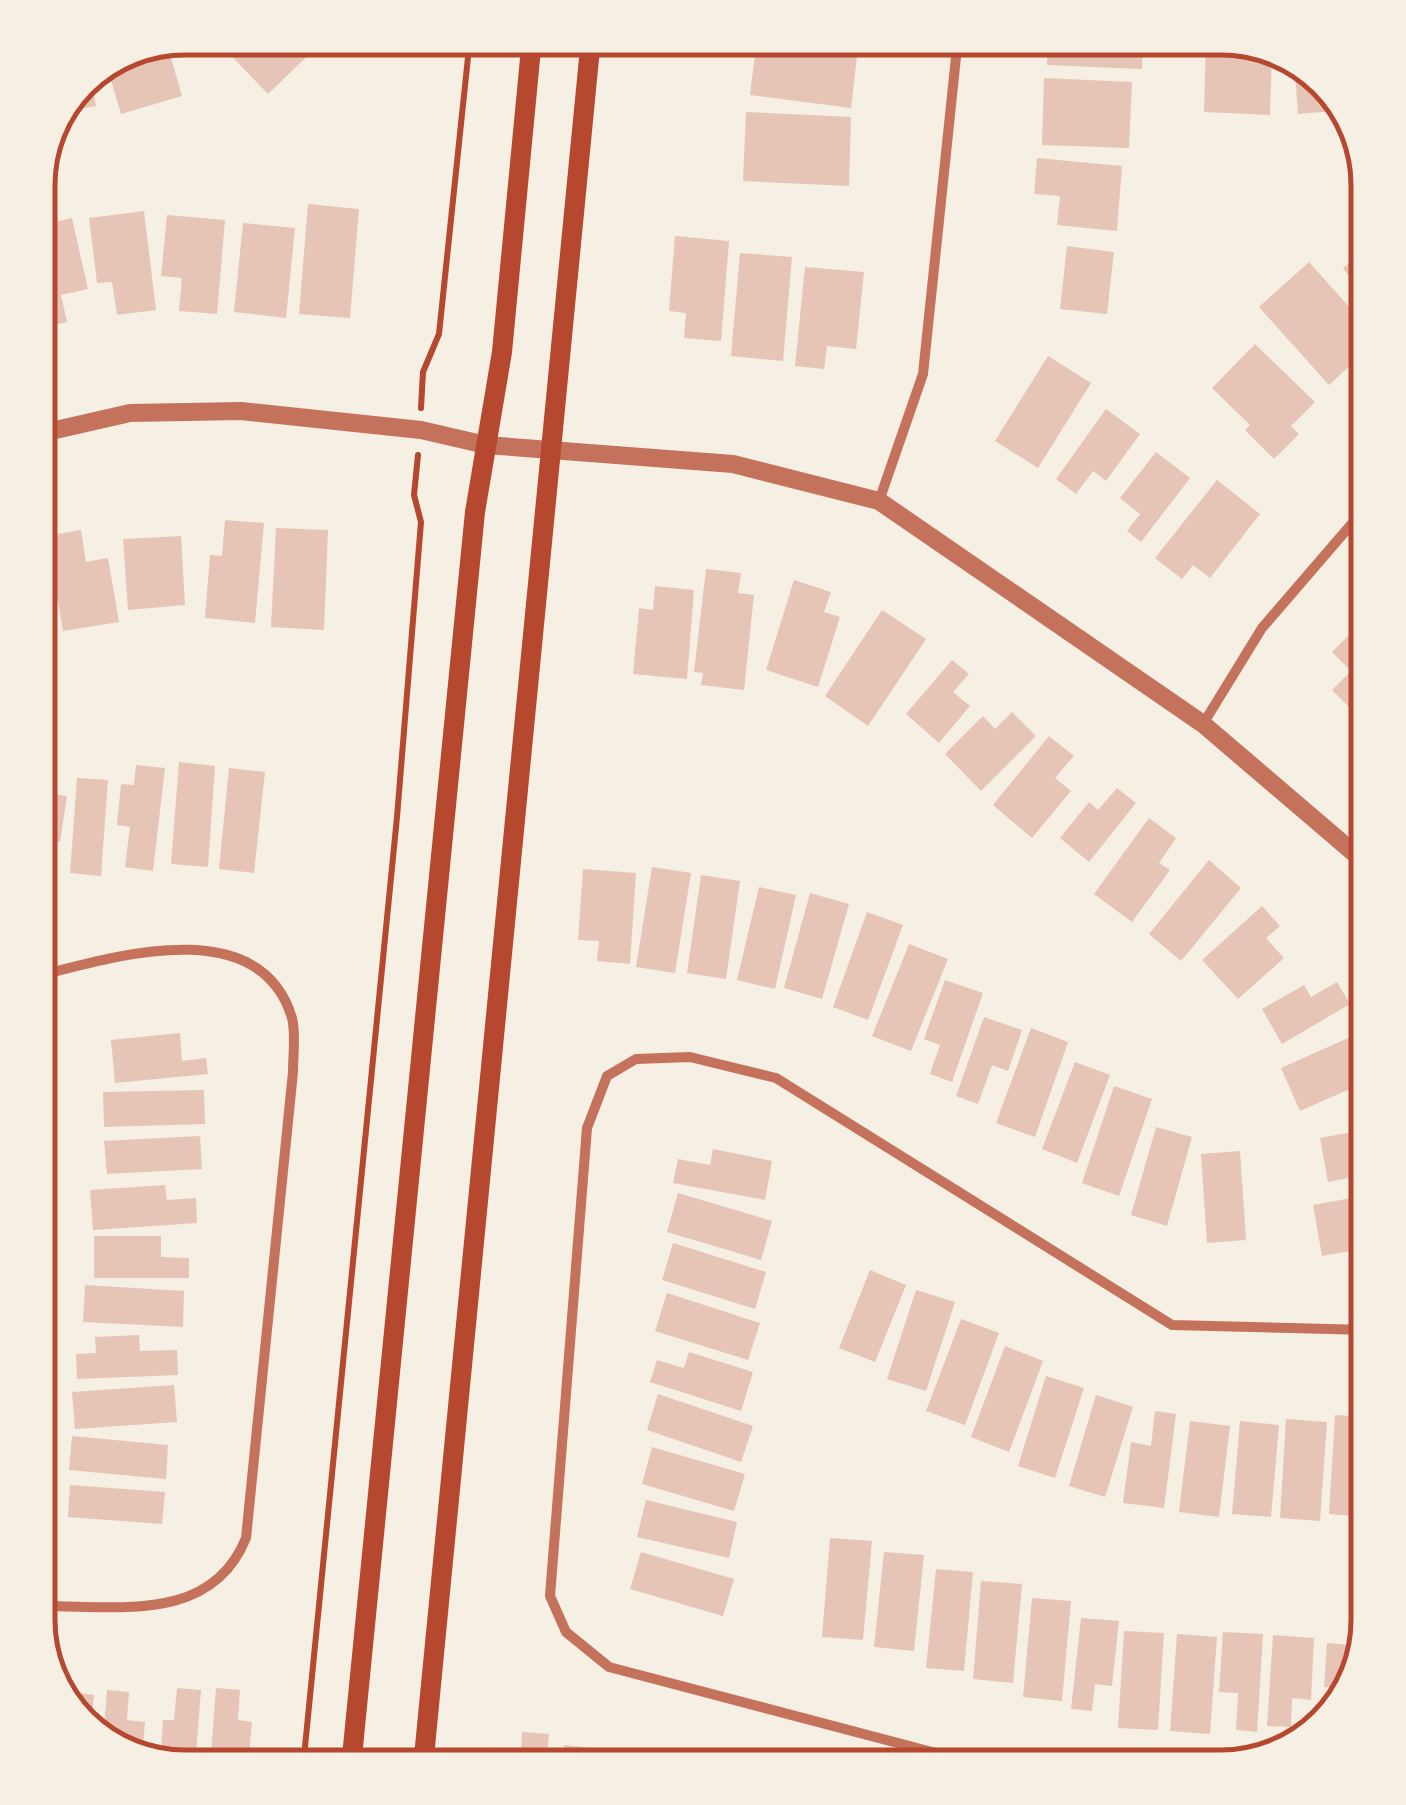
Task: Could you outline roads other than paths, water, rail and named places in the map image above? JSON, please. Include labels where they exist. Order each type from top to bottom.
[{"type":"main road","points":[[354,1750],[473,532],[502,352],[530,55]]},
{"type":"main road","points":[[425,1750],[589,55]]},
{"type":"street","points":[[879,501],[923,374],[956,55]]},
{"type":"street","points":[[55,430],[100,418],[179,409],[420,430],[486,445],[733,464],[879,501],[1203,724],[1351,850]]},
{"type":"street","points":[[1203,724],[1262,628],[1351,525]]},
{"type":"street","points":[[55,972],[142,950],[190,950],[227,956],[269,976],[292,1018],[293,1072],[246,1538],[236,1563],[196,1596],[167,1604],[55,1606]]},
{"type":"street","points":[[922,1750],[608,1667],[566,1632],[550,1596],[587,1128],[607,1076],[636,1059],[690,1057],[776,1078],[1172,1325],[1351,1330]]}]
